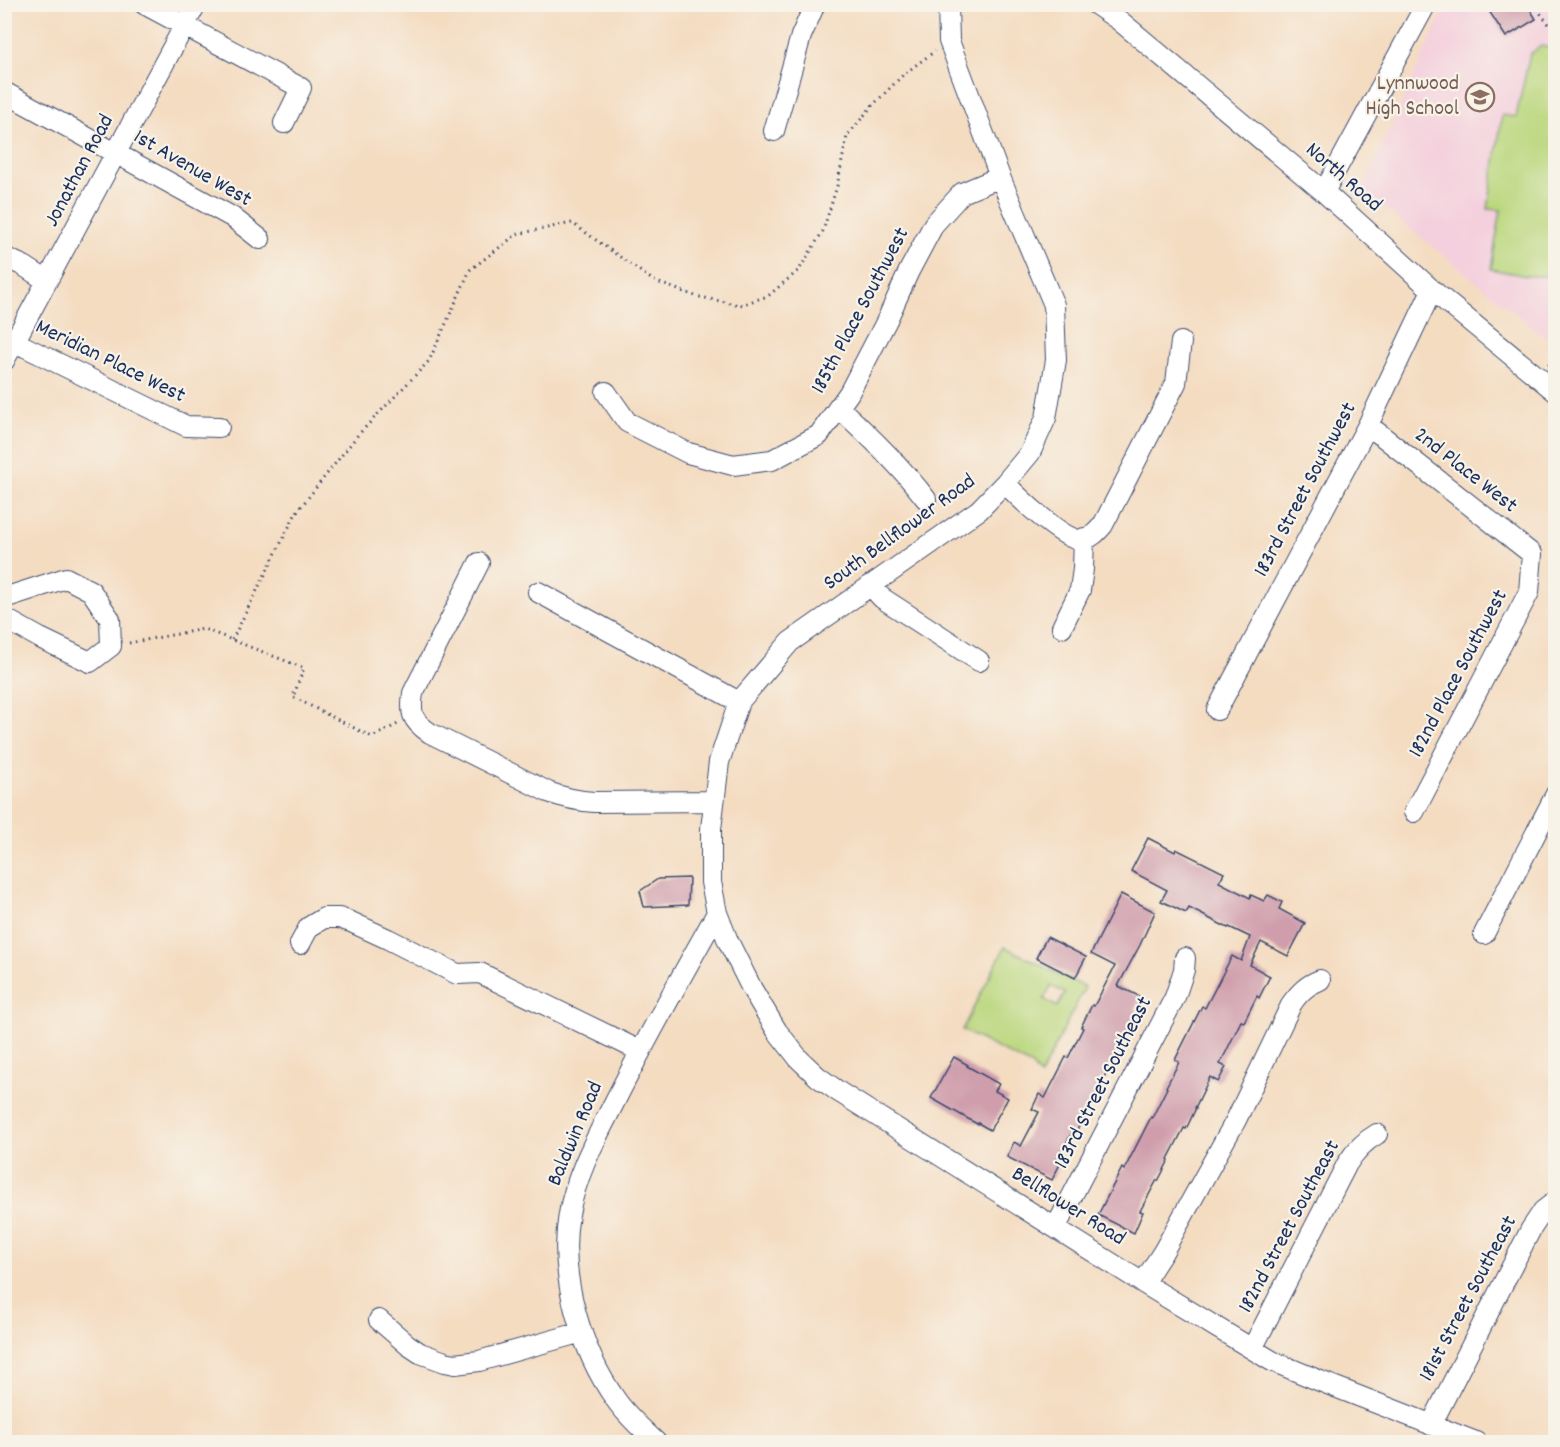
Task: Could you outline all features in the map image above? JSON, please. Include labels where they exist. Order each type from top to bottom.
[{"type":"street","points":[[144,4],[301,88],[284,123]]},
{"type":"street","name":"Jonathan Road","points":[[4,361],[196,4]]},
{"type":"street","points":[[774,131],[801,36],[815,4]]},
{"type":"street","name":"South Bellflower Road","points":[[717,913],[711,882],[711,829],[719,762],[739,702],[789,642],[979,510],[1030,453],[1046,417],[1056,360],[1054,305],[1000,177],[949,41],[948,4]]},
{"type":"street","name":"North Road","points":[[1095,4],[1120,21],[1324,192],[1432,290],[1554,389]]},
{"type":"street","points":[[1324,192],[1426,4]]},
{"type":"street","name":"1st Avenue West","points":[[4,92],[232,217],[260,239]]},
{"type":"street","name":"185th Place Southwest","points":[[606,392],[627,422],[688,453],[733,465],[772,460],[809,441],[819,435],[849,393],[934,224],[962,193],[1000,177]]},
{"type":"street","points":[[4,257],[24,266],[47,281]]},
{"type":"street","name":"183rd Street Southwest","points":[[1217,710],[1368,425],[1432,290]]},
{"type":"street","name":"Meridian Place West","points":[[15,342],[186,426],[219,427]]},
{"type":"street","points":[[1005,483],[1019,499],[1064,534],[1079,540],[1093,536],[1103,525],[1176,383],[1180,342]]},
{"type":"street","points":[[838,407],[873,438],[907,474],[926,499]]},
{"type":"street","name":"2nd Place West","points":[[1368,425],[1532,554]]},
{"type":"street","points":[[1062,627],[1080,590],[1084,538]]},
{"type":"street","name":"182nd Place Southwest","points":[[1414,812],[1529,592],[1532,554]]},
{"type":"street","points":[[479,563],[413,693],[413,717],[418,725],[564,798],[586,802],[714,801]]},
{"type":"street","points":[[4,598],[66,578],[91,591],[110,619],[111,646],[90,662],[4,618]]},
{"type":"street","points":[[870,585],[882,598],[979,661]]},
{"type":"street","points":[[538,592],[739,702]]},
{"type":"street","points":[[1484,934],[1556,795]]},
{"type":"street","name":"Baldwin Road","points":[[656,1443],[616,1401],[593,1362],[572,1298],[566,1248],[569,1216],[574,1194],[592,1146],[640,1050],[717,913]]},
{"type":"street","name":"Bellflower Road","points":[[717,913],[752,989],[777,1031],[799,1059],[838,1092],[1272,1361],[1476,1443]]},
{"type":"street","points":[[300,944],[309,927],[324,918],[339,918],[388,939],[457,974],[480,973],[640,1050]]},
{"type":"street","name":"183rd Street Southeast","points":[[1056,1227],[1175,997],[1182,977],[1185,958]]},
{"type":"street","points":[[1143,1283],[1163,1252],[1236,1120],[1292,1003],[1309,984],[1320,980]]},
{"type":"street","name":"182nd Street Southeast","points":[[1252,1349],[1347,1164],[1365,1141],[1377,1134]]},
{"type":"street","name":"181st Street Southeast","points":[[1431,1425],[1532,1229],[1543,1211],[1556,1201]]},
{"type":"street","points":[[379,1320],[420,1353],[455,1364],[479,1361],[582,1332]]},
{"type":"path","points":[[1533,4],[1556,33]]},
{"type":"path","points":[[232,640],[296,513],[357,436],[429,361],[470,270],[517,234],[572,223],[654,281],[685,293],[740,304],[768,296],[799,270],[823,231],[837,186],[847,136],[904,74],[949,41]]},
{"type":"path","points":[[111,646],[204,629],[304,668],[293,696],[372,737],[413,717]]},
{"type":"shaded area","name":"Lynnwood High School","points":[[1446,5],[1555,5],[1555,345],[1362,190]]},
{"type":"green space","points":[[1541,46],[1555,49],[1555,276],[1526,276],[1491,269],[1501,210],[1488,209],[1502,115],[1516,117],[1530,54]]},
{"type":"green space","points":[[1005,947],[1085,987],[1040,1076],[1032,1066],[962,1030]],"holes":[[[1051,986],[1065,993],[1057,1007],[1044,999]]]},
{"type":"building","points":[[1499,4],[1527,4],[1536,19],[1506,37],[1489,11]]},
{"type":"building","points":[[1148,838],[1224,873],[1219,882],[1250,898],[1251,895],[1264,901],[1268,895],[1282,902],[1279,909],[1305,923],[1288,956],[1261,942],[1250,965],[1270,976],[1244,1022],[1241,1021],[1220,1064],[1226,1067],[1218,1082],[1210,1077],[1186,1129],[1184,1128],[1158,1181],[1140,1211],[1143,1212],[1134,1233],[1098,1215],[1167,1088],[1179,1062],[1175,1060],[1202,1006],[1205,1008],[1232,956],[1241,961],[1250,937],[1189,908],[1186,913],[1161,901],[1167,890],[1131,871]]},
{"type":"building","points":[[689,878],[688,905],[644,907],[640,891],[658,879]]},
{"type":"building","points":[[1121,894],[1155,912],[1118,986],[1141,997],[1135,1009],[1138,1011],[1076,1132],[1073,1131],[1056,1161],[1060,1164],[1052,1180],[1007,1157],[1014,1142],[1021,1146],[1039,1112],[1032,1109],[1039,1094],[1045,1098],[1066,1057],[1068,1058],[1092,1005],[1094,1006],[1115,966],[1091,954]]},
{"type":"building","points":[[1047,937],[1086,957],[1075,978],[1036,958]]},
{"type":"building","points":[[954,1057],[999,1084],[995,1091],[1008,1098],[990,1130],[931,1098]]},
{"type":"place","name":"Lynnwood High School","points":[[1480,97]]}]
